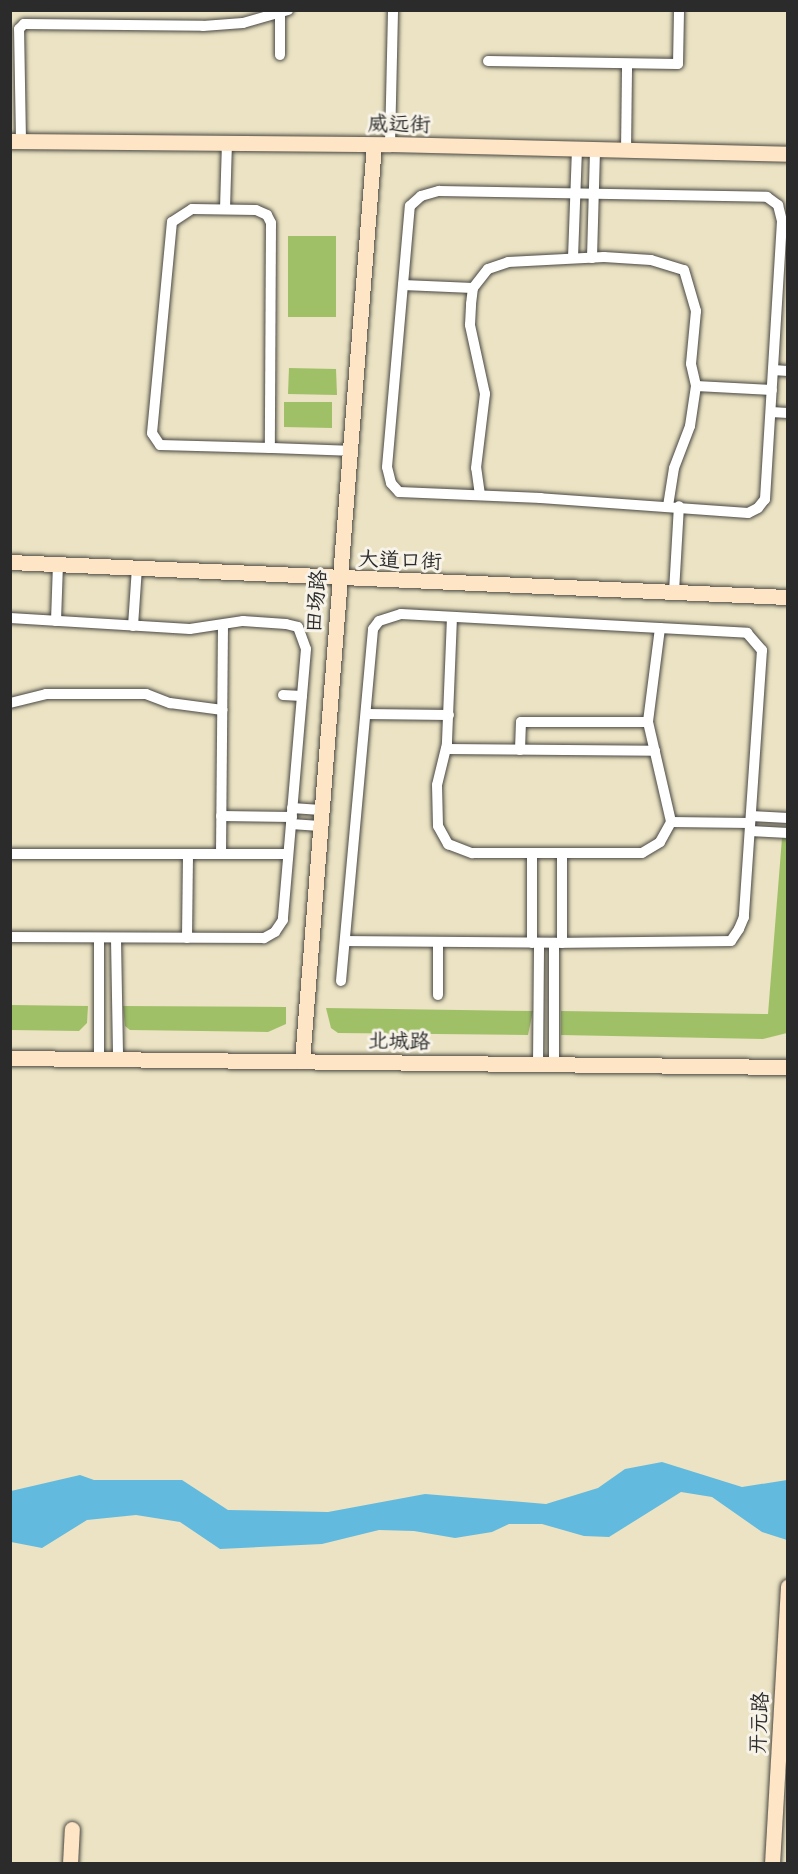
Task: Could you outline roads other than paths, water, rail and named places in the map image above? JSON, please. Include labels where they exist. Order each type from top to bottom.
[{"type":"street","points":[[382,144],[393,10]]},
{"type":"street","points":[[489,61],[678,64],[679,10]]},
{"type":"street","points":[[16,141],[19,29],[24,24],[203,26],[243,23],[284,12],[280,55]]},
{"type":"street","points":[[626,152],[627,64]]},
{"type":"street","name":"威远街","points":[[16,141],[382,144],[626,152],[788,154]]},
{"type":"street","points":[[225,209],[227,143]]},
{"type":"street","name":"田场路","points":[[302,1061],[350,451],[382,144]]},
{"type":"street","points":[[573,258],[577,150]]},
{"type":"street","points":[[592,258],[592,193],[595,151]]},
{"type":"street","points":[[440,190],[575,193],[767,197],[778,205],[782,221],[765,499],[748,513],[673,506],[480,495],[408,494],[399,492],[391,483],[387,466],[410,206],[421,196],[440,190]]},
{"type":"street","points":[[270,448],[271,223],[267,214],[256,210],[192,209],[172,222],[152,433],[160,445],[350,451]]},
{"type":"street","points":[[480,495],[476,468],[485,394],[470,325],[473,288],[488,269],[508,262],[592,258],[651,261],[684,270],[696,311],[691,364],[696,386],[690,426],[674,468],[674,592]]},
{"type":"street","points":[[403,285],[473,288]]},
{"type":"street","points":[[773,370],[788,371]]},
{"type":"street","points":[[696,386],[772,390]]},
{"type":"street","points":[[771,412],[788,413]]},
{"type":"street","name":"大道口街","points":[[10,562],[339,579],[788,597]]},
{"type":"street","points":[[56,621],[58,564]]},
{"type":"street","points":[[133,626],[137,568]]},
{"type":"street","points":[[341,981],[373,628],[379,621],[401,614],[747,633],[762,650],[744,917],[731,942],[536,943],[345,940]]},
{"type":"street","points":[[452,617],[450,715],[446,749],[437,785],[438,826],[448,843],[472,853],[642,853],[660,842],[671,822],[648,722],[660,628]]},
{"type":"street","points":[[10,618],[190,629],[243,621],[298,627],[306,649],[283,920],[275,932],[264,938],[10,937]]},
{"type":"street","points":[[221,854],[224,625]]},
{"type":"street","points":[[10,703],[46,693],[146,694],[170,704],[223,710]]},
{"type":"street","points":[[284,695],[302,696]]},
{"type":"street","points":[[366,714],[450,715]]},
{"type":"street","points":[[520,750],[520,722],[648,722]]},
{"type":"street","points":[[446,749],[655,752]]},
{"type":"street","points":[[221,816],[292,816],[321,810]]},
{"type":"street","points":[[292,816],[320,826]]},
{"type":"street","points":[[671,822],[750,824],[788,818]]},
{"type":"street","points":[[750,824],[788,832]]},
{"type":"street","points":[[532,853],[538,1064]]},
{"type":"street","points":[[554,1064],[562,853]]},
{"type":"street","points":[[10,854],[288,854]]},
{"type":"street","points":[[187,938],[188,854]]},
{"type":"street","points":[[99,939],[99,1059]]},
{"type":"street","points":[[116,939],[118,1059]]},
{"type":"street","points":[[438,942],[438,995]]},
{"type":"street","name":"北城路","points":[[10,1058],[788,1067]]},
{"type":"street","name":"开元路","points":[[772,1863],[788,1586]]},
{"type":"street","points":[[70,1863],[72,1829]]},
{"type":"water","points":[[662,1462],[742,1487],[787,1480],[787,1540],[762,1532],[712,1497],[681,1492],[609,1537],[584,1536],[542,1524],[509,1524],[492,1532],[455,1538],[414,1531],[379,1530],[322,1544],[220,1549],[180,1522],[136,1515],[87,1520],[42,1548],[11,1542],[11,1491],[80,1475],[94,1480],[182,1480],[228,1510],[328,1512],[425,1494],[546,1504],[598,1488],[625,1469]]}]
